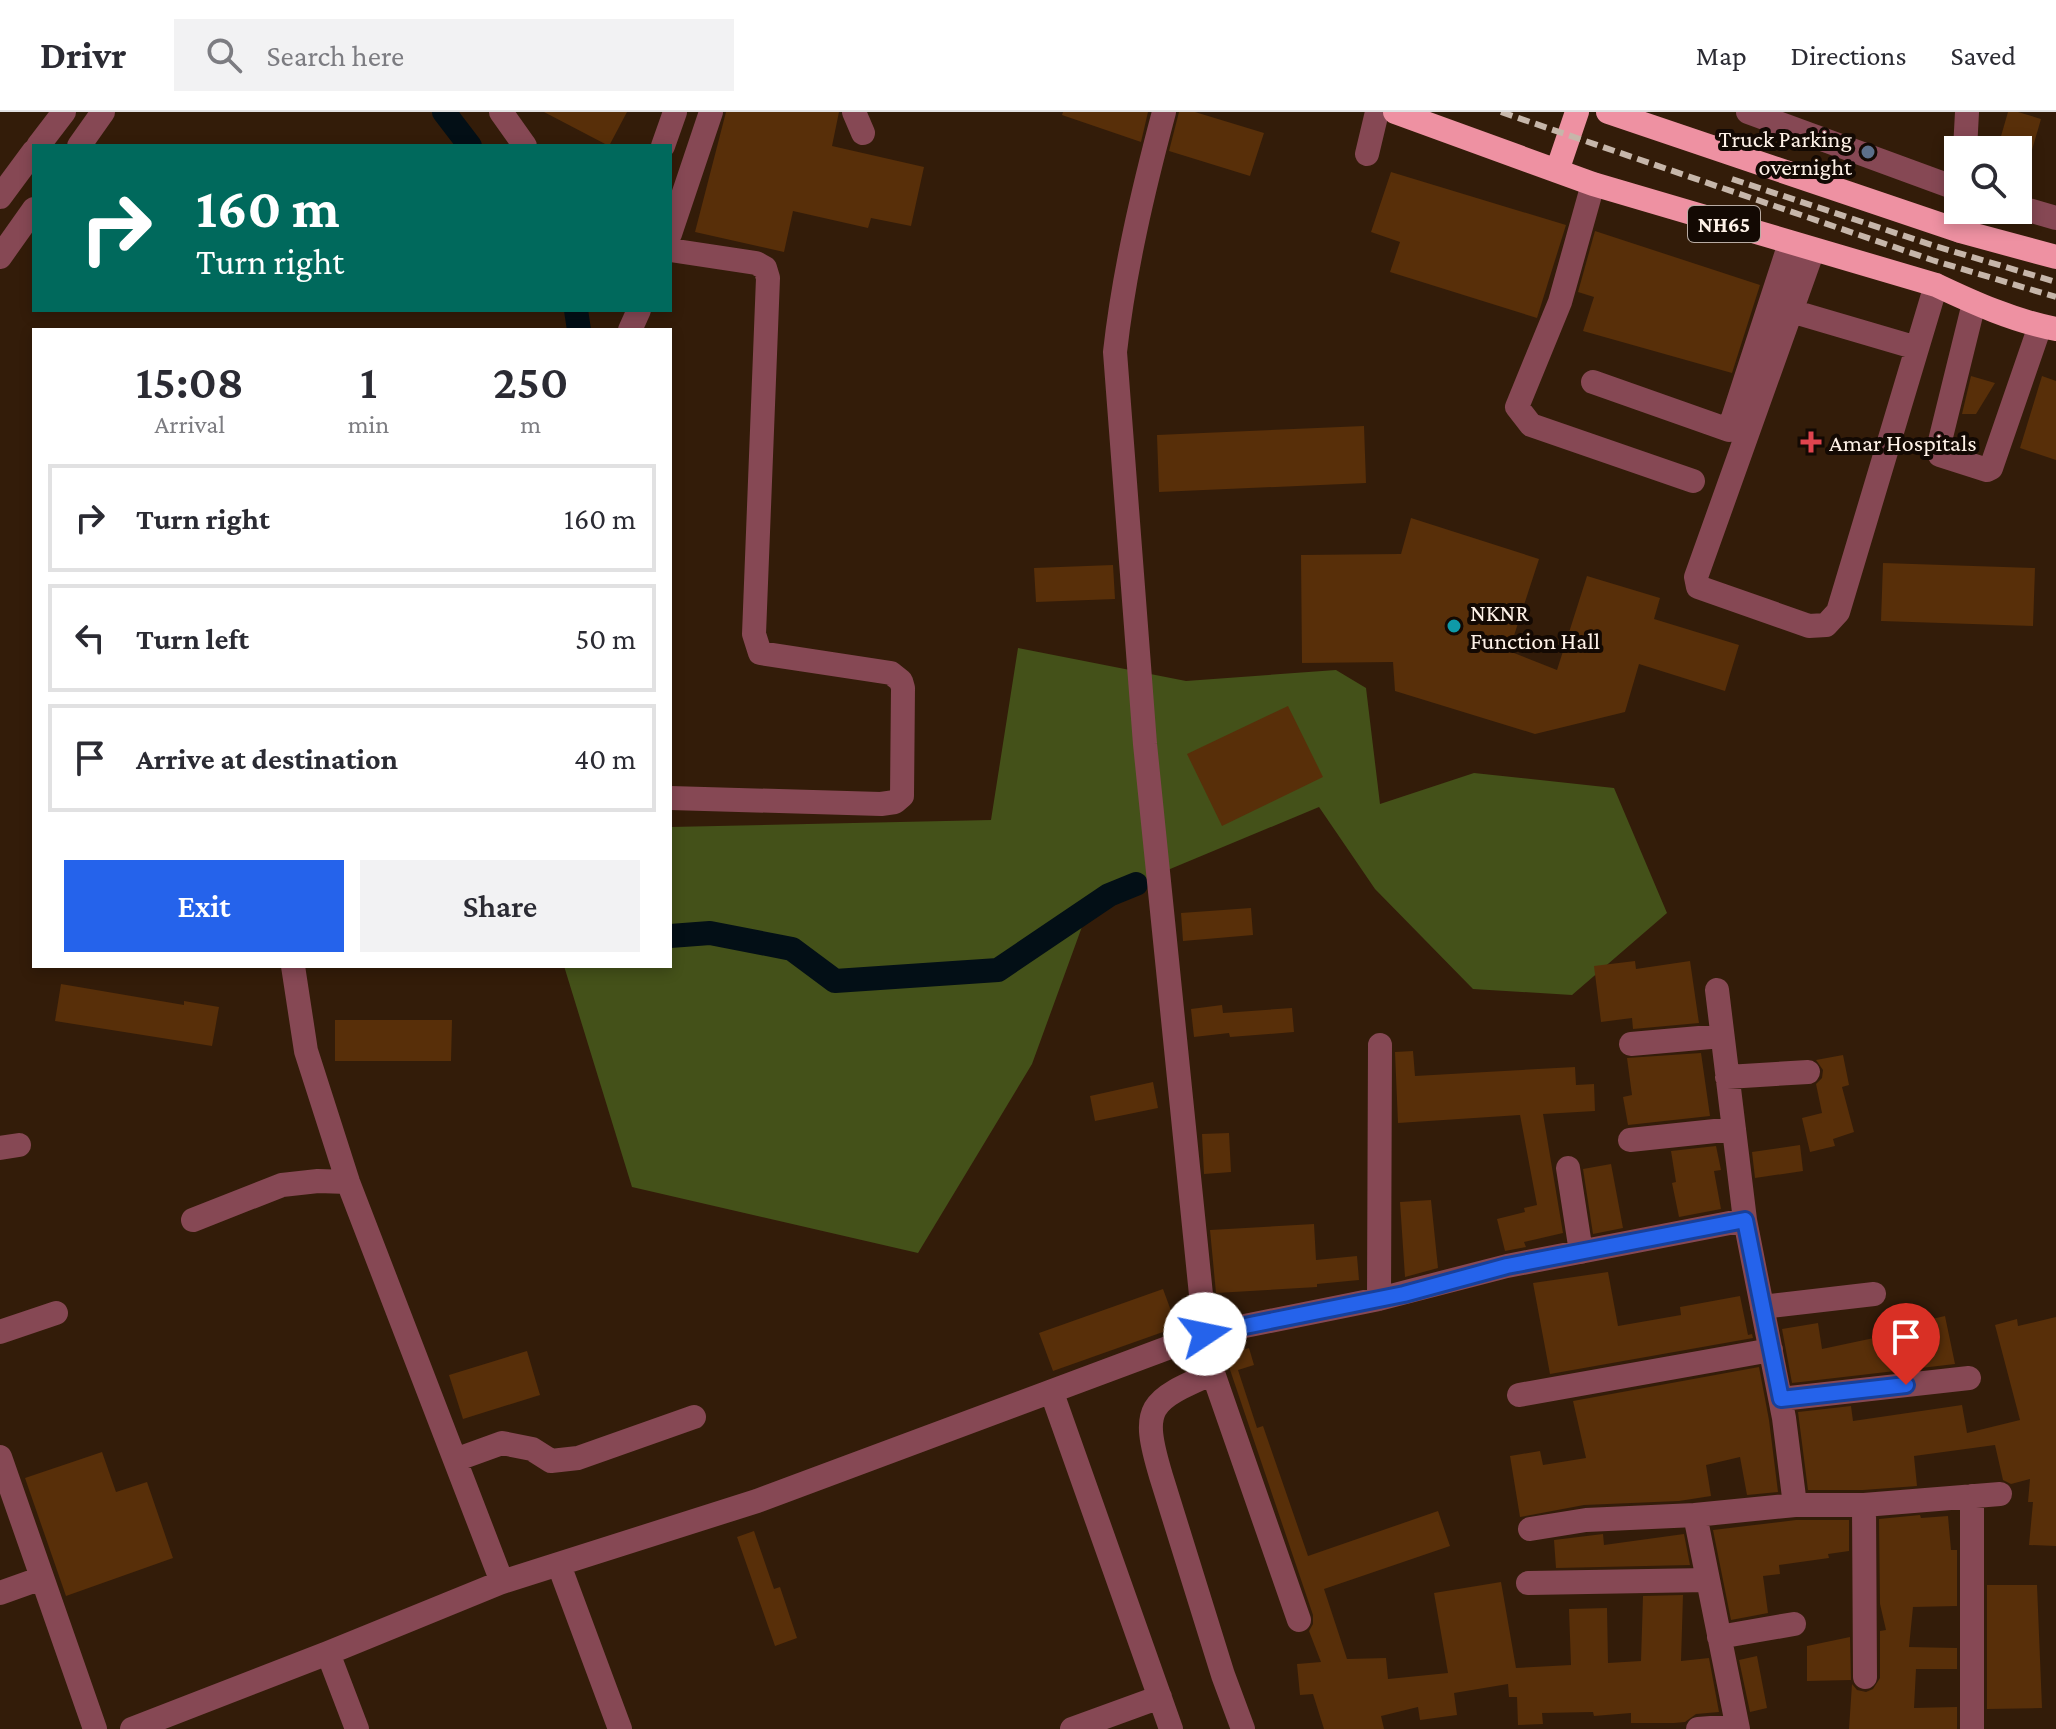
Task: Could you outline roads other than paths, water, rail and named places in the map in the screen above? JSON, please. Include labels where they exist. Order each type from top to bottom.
[{"type":"highway","name":"NH65","points":[[1395,112],[1593,184],[1936,285],[1974,303],[2048,328]]},
{"type":"highway","points":[[1557,171],[1577,112]]},
{"type":"highway","points":[[1608,112],[1944,215]]},
{"type":"highway","points":[[1970,224],[2056,257]]},
{"type":"street","points":[[40,144],[64,112]]},
{"type":"street","points":[[80,144],[103,112]]},
{"type":"street","points":[[501,112],[524,144]]},
{"type":"street","points":[[664,144],[675,112]]},
{"type":"street","points":[[672,228],[711,112]]},
{"type":"street","points":[[1164,112],[1140,201],[1119,311],[1115,352],[1145,744],[1205,1334],[1213,1373],[1299,1620]]},
{"type":"street","points":[[1367,154],[1377,112]]},
{"type":"street","points":[[1748,112],[1944,184]]},
{"type":"street","points":[[1966,136],[1967,112]]},
{"type":"street","points":[[0,197],[32,154]]},
{"type":"street","points":[[1593,184],[1560,302],[1517,407],[1531,425],[1693,481]]},
{"type":"street","points":[[2032,211],[2056,218]]},
{"type":"street","points":[[0,257],[32,212]]},
{"type":"street","points":[[1802,246],[1791,311],[1696,577],[1698,587],[1809,626],[1826,625],[1838,612],[1936,285]]},
{"type":"street","points":[[1593,382],[1729,430],[1802,246]]},
{"type":"street","points":[[672,250],[756,263],[765,268],[768,278],[754,634],[760,653],[891,673],[901,681],[903,688],[902,796],[895,802],[672,798]]},
{"type":"street","points":[[1974,303],[1939,445],[1940,455],[1987,470],[1991,468],[2048,328]]},
{"type":"street","points":[[1791,311],[1917,348]]},
{"type":"street","points":[[293,968],[306,1051],[348,1182],[502,1582]]},
{"type":"street","points":[[1717,990],[1745,1220],[1781,1399],[1795,1505]]},
{"type":"street","points":[[1631,1044],[1722,1036]]},
{"type":"street","points":[[1379,1299],[1380,1045]]},
{"type":"street","points":[[1727,1077],[1808,1072]]},
{"type":"street","points":[[1630,1140],[1734,1129]]},
{"type":"street","points":[[1568,1168],[1581,1252]]},
{"type":"street","points":[[193,1220],[282,1185],[348,1182]]},
{"type":"street","points":[[136,1728],[502,1582],[757,1501],[1205,1334],[1379,1299],[1507,1266],[1745,1220]]},
{"type":"street","points":[[1762,1307],[1874,1294]]},
{"type":"street","points":[[0,1332],[56,1313]]},
{"type":"street","points":[[1519,1395],[1771,1350]]},
{"type":"street","points":[[1213,1373],[1172,1391],[1152,1411],[1149,1423],[1152,1448],[1243,1729]]},
{"type":"street","points":[[1781,1399],[1969,1378]]},
{"type":"street","points":[[1052,1393],[1171,1729]]},
{"type":"street","points":[[455,1460],[502,1443],[532,1449],[551,1461],[578,1458],[694,1417]]},
{"type":"street","points":[[0,1457],[6,1490],[42,1578],[95,1729]]},
{"type":"street","points":[[1530,1529],[1586,1520],[1695,1515],[1795,1505],[1864,1505],[2000,1494]]},
{"type":"street","points":[[1972,1496],[1972,1729]]},
{"type":"street","points":[[1864,1505],[1865,1677]]},
{"type":"street","points":[[1695,1515],[1737,1728],[1698,1729]]},
{"type":"street","points":[[559,1565],[620,1729]]},
{"type":"street","points":[[0,1593],[42,1578]]},
{"type":"street","points":[[1528,1583],[1708,1580]]},
{"type":"street","points":[[1719,1637],[1794,1624]]},
{"type":"street","points":[[328,1653],[357,1729]]},
{"type":"street","points":[[1072,1729],[1160,1697]]},
{"type":"waterway","points":[[444,112],[468,144]]},
{"type":"waterway","points":[[576,312],[579,328]]},
{"type":"waterway","points":[[672,936],[710,933],[792,949],[835,981],[998,970],[1109,895],[1136,884]]},
{"type":"railway","points":[[1501,112],[1932,260],[2056,297]]},
{"type":"railway","points":[[1732,179],[2056,282]]},
{"type":"place","name":"Truck Parking overnight","points":[[1868,152]]},
{"type":"place","name":"Amar Hospitals","points":[[1811,442]]},
{"type":"place","name":"NKNR Function Hall","points":[[1454,626]]}]
